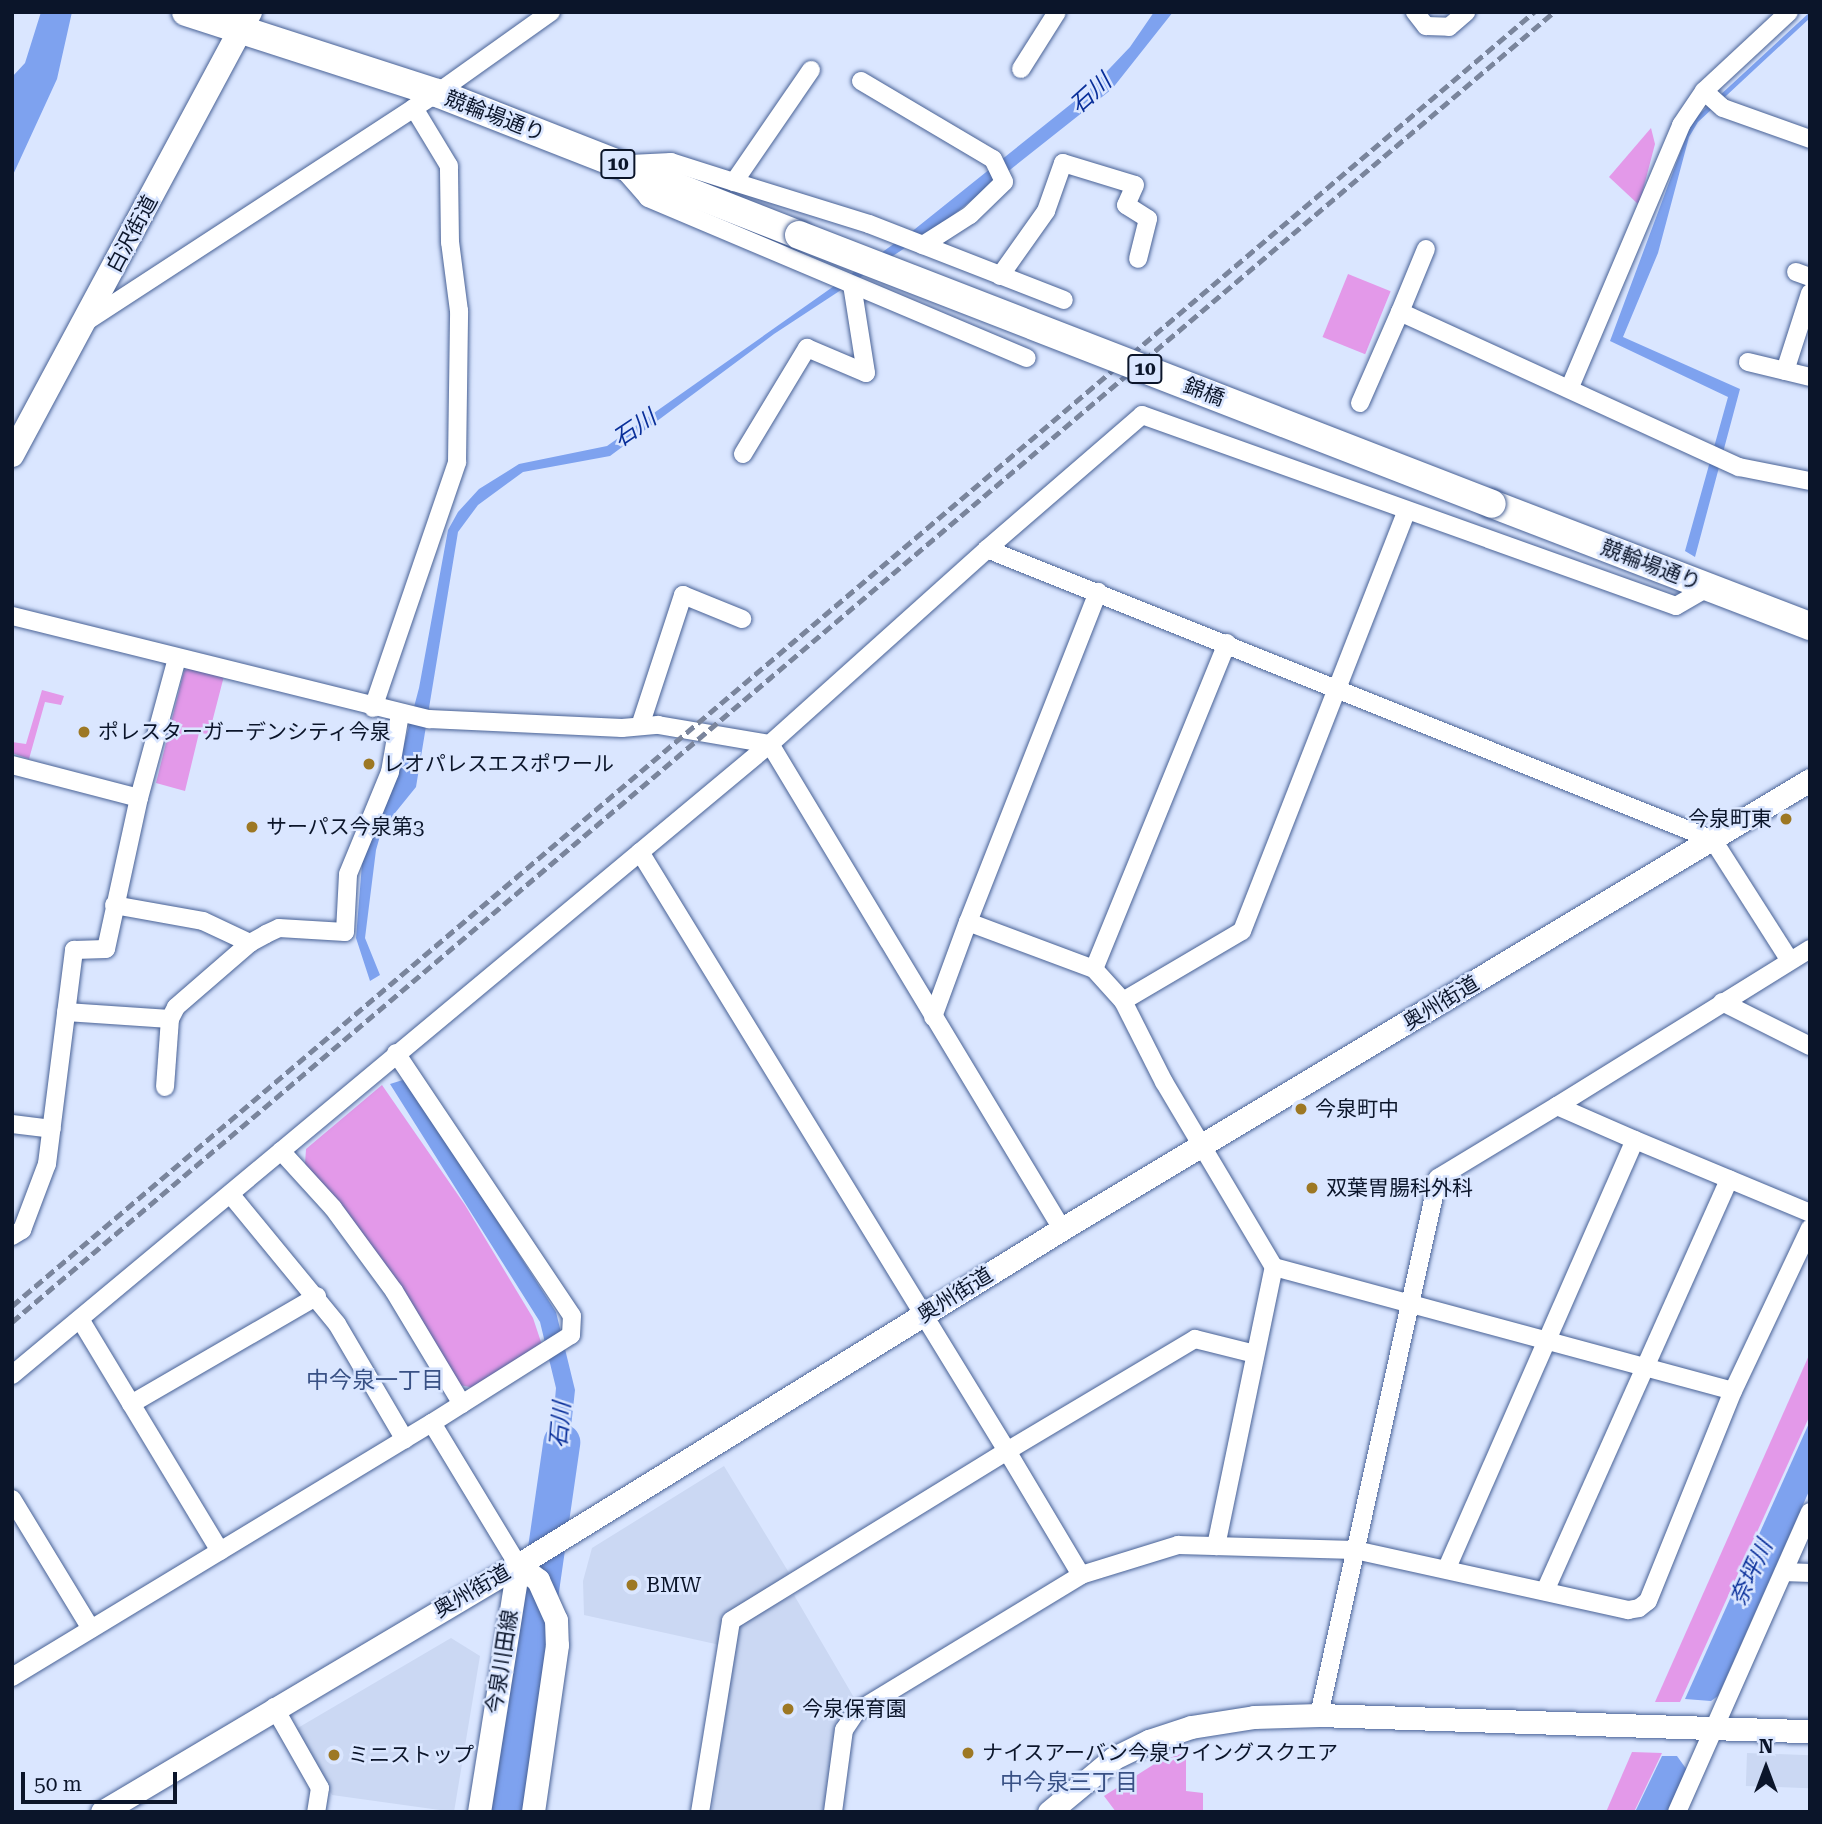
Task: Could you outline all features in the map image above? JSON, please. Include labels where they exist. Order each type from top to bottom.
[{"type":"main road","name":"競輪場通り","points":[[186,12],[246,21],[426,100],[620,164],[799,235]]},
{"type":"main road","name":"白沢街道","points":[[12,455],[246,21]]},
{"type":"main road","name":"錦橋","points":[[799,235],[1492,504]]},
{"type":"main road","name":"競輪場通り","points":[[1492,504],[1810,626]]},
{"type":"street","points":[[84,323],[426,100],[551,12]]},
{"type":"street","points":[[1021,69],[1057,12]]},
{"type":"street","points":[[1415,12],[1426,26],[1449,27],[1466,12]]},
{"type":"street","points":[[1570,387],[1681,125],[1704,91],[1789,12]]},
{"type":"street","points":[[734,182],[811,70]]},
{"type":"street","points":[[861,81],[993,159],[1004,182],[970,215],[923,245]]},
{"type":"street","points":[[1704,91],[1723,108],[1810,139]]},
{"type":"street","points":[[373,708],[457,462],[458,311],[450,242],[449,166],[426,100]]},
{"type":"street","points":[[620,164],[671,162],[923,245],[1064,300]]},
{"type":"street","points":[[1000,276],[1046,211],[1063,163],[1135,185],[1126,205],[1148,219],[1138,260]]},
{"type":"street","points":[[620,164],[648,198],[1027,358]]},
{"type":"street","points":[[1360,403],[1426,249]]},
{"type":"street","points":[[743,454],[807,348],[866,373],[852,285]]},
{"type":"street","points":[[1785,371],[1810,293]]},
{"type":"street","points":[[1400,312],[1570,387],[1739,467],[1810,481]]},
{"type":"street","points":[[1748,362],[1810,377]]},
{"type":"street","points":[[12,1375],[770,744],[987,549],[1142,415],[1406,512],[1676,606],[1709,587]]},
{"type":"street","points":[[1123,1001],[1242,931],[1406,512]]},
{"type":"street","points":[[987,549],[1713,839],[1790,961]]},
{"type":"street","points":[[933,1017],[1098,592]]},
{"type":"street","points":[[640,726],[682,595],[742,619]]},
{"type":"street","points":[[12,616],[373,708],[429,719],[658,725],[770,744],[1062,1229]]},
{"type":"street","points":[[1094,969],[1227,643]]},
{"type":"street","points":[[12,1236],[23,1230],[47,1164],[74,950],[106,950],[139,798],[177,658]]},
{"type":"street","points":[[165,1087],[170,1019],[176,1007],[250,943],[279,928],[345,932],[348,874],[390,772],[400,714]]},
{"type":"street","points":[[12,765],[139,798]]},
{"type":"street","name":"奥州街道","points":[[102,1812],[274,1707],[518,1565],[1062,1229],[1810,780]]},
{"type":"street","points":[[640,852],[1081,1575]]},
{"type":"street","points":[[114,905],[203,921],[250,943]]},
{"type":"street","points":[[968,922],[1094,969],[1123,1001],[1202,1146],[1274,1267],[1216,1546]]},
{"type":"street","points":[[1319,1714],[1438,1178],[1810,949]]},
{"type":"street","points":[[1722,1002],[1810,1045]]},
{"type":"street","points":[[66,1012],[170,1019]]},
{"type":"street","points":[[12,1677],[405,1440],[571,1335],[572,1316],[396,1053]]},
{"type":"street","points":[[1557,1106],[1810,1213]]},
{"type":"street","points":[[12,1124],[52,1129]]},
{"type":"street","points":[[1447,1568],[1635,1140]]},
{"type":"street","points":[[281,1152],[333,1208],[394,1291],[462,1404]]},
{"type":"street","points":[[1545,1591],[1643,1366],[1729,1179]]},
{"type":"street","points":[[231,1195],[317,1296],[405,1440]]},
{"type":"street","points":[[832,1812],[844,1730],[856,1712],[1081,1575],[1178,1545],[1355,1550],[1447,1568],[1628,1610],[1648,1601],[1733,1391],[1810,1228]]},
{"type":"street","points":[[1274,1267],[1733,1391]]},
{"type":"street","points":[[131,1404],[317,1296]]},
{"type":"street","points":[[80,1319],[220,1551]]},
{"type":"street","points":[[700,1812],[731,1622],[1007,1451],[1195,1339],[1255,1354]]},
{"type":"street","points":[[432,1423],[518,1565]]},
{"type":"street","points":[[12,1499],[91,1629]]},
{"type":"street","points":[[1677,1812],[1810,1512]]},
{"type":"street","name":"今泉川田線","points":[[479,1812],[518,1565],[538,1580],[556,1620],[557,1645],[534,1812]]},
{"type":"street","points":[[1784,1572],[1810,1573]]},
{"type":"street","points":[[274,1707],[320,1787],[316,1812]]},
{"type":"street","points":[[1049,1812],[1114,1758],[1149,1741],[1222,1720],[1319,1714],[1810,1731]]},
{"type":"shaded area","points":[[1651,128],[1655,144],[1639,205],[1609,177]]},
{"type":"shaded area","points":[[1348,274],[1391,291],[1365,354],[1323,337]]},
{"type":"shaded area","points":[[190,667],[224,676],[209,734],[199,733],[185,791],[156,783],[184,671]]},
{"type":"shaded area","points":[[42,690],[64,696],[61,705],[45,702],[29,759],[12,753],[12,742],[26,744]]},
{"type":"shaded area","points":[[382,1085],[465,1205],[533,1318],[542,1345],[474,1388],[460,1385],[412,1304],[342,1205],[305,1164],[306,1149]]},
{"type":"shaded area","points":[[1810,1353],[1810,1415],[1680,1702],[1655,1702]]},
{"type":"shaded area","points":[[724,1466],[791,1576],[725,1615],[720,1645],[584,1615],[583,1581],[592,1548]]},
{"type":"shaded area","name":"今泉保育園","points":[[794,1595],[856,1701],[844,1717],[827,1812],[712,1812],[738,1624]]},
{"type":"shaded area","points":[[451,1638],[480,1656],[454,1812],[332,1795],[296,1729]]},
{"type":"shaded area","points":[[1186,1752],[1186,1791],[1203,1793],[1203,1812],[1116,1812],[1104,1796],[1156,1763]]},
{"type":"shaded area","points":[[1632,1752],[1662,1753],[1634,1812],[1606,1812]]},
{"type":"shaded area","points":[[1747,1753],[1810,1755],[1809,1788],[1746,1786]]},
{"type":"water","points":[[41,12],[72,12],[57,79],[12,177],[12,77],[25,63]]},
{"type":"water","points":[[1154,12],[1173,12],[1112,89],[943,223],[774,334],[610,456],[523,472],[478,505],[458,532],[416,787],[382,829],[376,850],[365,938],[380,975],[370,981],[356,938],[362,864],[394,783],[419,688],[448,530],[458,512],[479,489],[519,464],[607,446],[915,229],[1091,88],[1130,47]]},
{"type":"water","points":[[1810,12],[1810,18],[1698,122],[1689,137],[1658,253],[1623,337],[1740,389],[1695,557],[1685,551],[1728,397],[1610,341],[1692,121]]},
{"type":"water","points":[[406,1079],[556,1312],[575,1390],[564,1492],[547,1490],[556,1388],[540,1322],[390,1084]]},
{"type":"water","name":"奈坪川","points":[[1810,1421],[1810,1489],[1718,1696],[1711,1701],[1685,1699]]},
{"type":"water","points":[[1662,1756],[1677,1756],[1687,1770],[1667,1812],[1635,1812]]},
{"type":"waterway","name":"石川","points":[[508,1812],[561,1442]]},
{"type":"railway","points":[[12,1306],[1534,12]]},
{"type":"railway","points":[[12,1322],[1554,12]]},
{"type":"place","name":"ポレスターガーデンシティ今泉","points":[[84,732]]},
{"type":"place","name":"レオパレスエスポワール","points":[[369,764]]},
{"type":"place","name":"今泉町東","points":[[1786,819]]},
{"type":"place","name":"サーパス今泉第3","points":[[252,827]]},
{"type":"place","name":"今泉町中","points":[[1301,1109]]},
{"type":"place","name":"双葉胃腸科外科","points":[[1312,1188]]},
{"type":"place","name":"BMW","points":[[632,1585]]},
{"type":"place","name":"今泉保育園","points":[[788,1709]]},
{"type":"place","name":"ナイスアーバン今泉ウイングスクエア","points":[[968,1753]]},
{"type":"place","name":"ミニストップ","points":[[334,1755]]},
{"type":"district","name":"中今泉一丁目","points":[[375,1381]]},
{"type":"district","name":"中今泉三丁目","points":[[1069,1783]]}]
